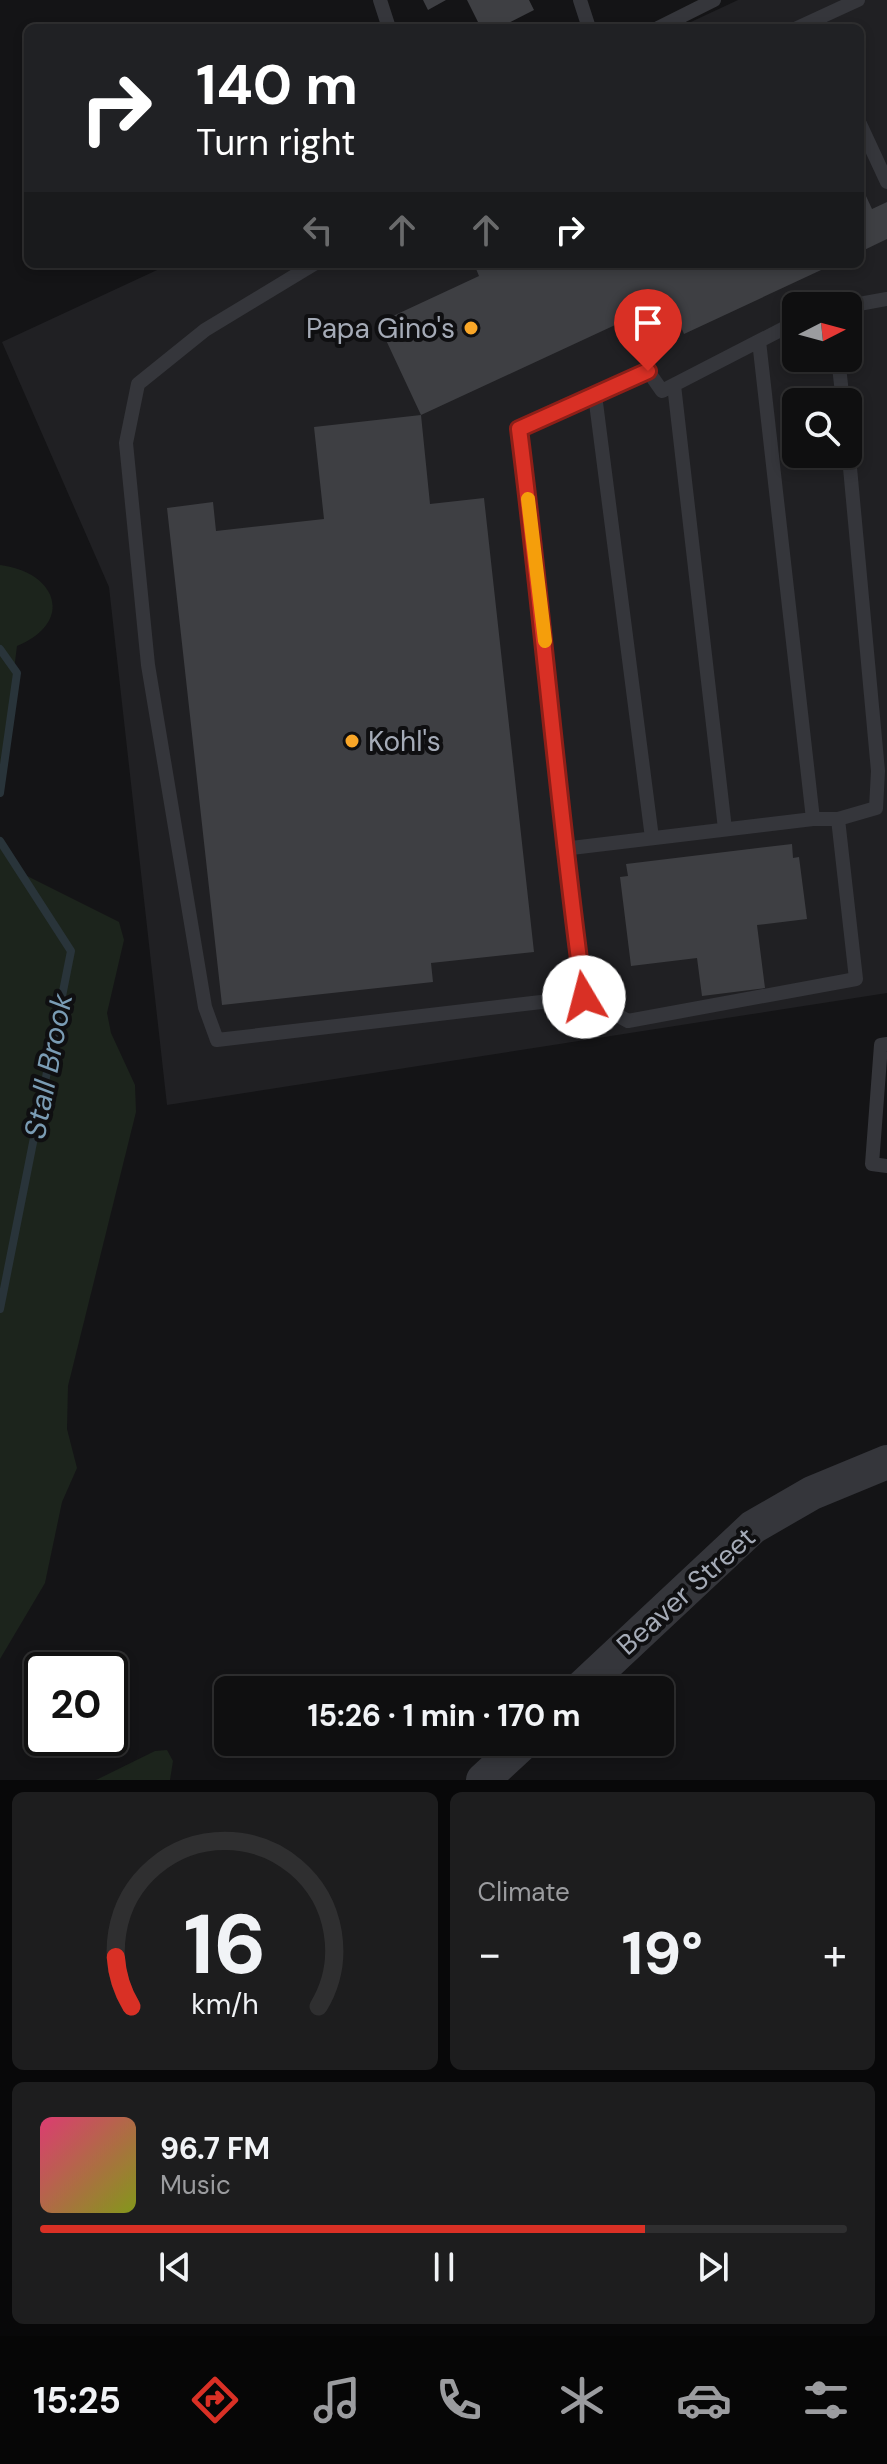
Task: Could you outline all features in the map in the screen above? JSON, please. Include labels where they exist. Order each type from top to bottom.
[{"type":"street","name":"Beaver Street","points":[[594,1676],[753,1527],[812,1493],[887,1462]]},
{"type":"street","points":[[483,1780],[509,1756]]},
{"type":"lane","points":[[380,0],[388,24]]},
{"type":"lane","points":[[580,0],[588,24]]},
{"type":"lane","points":[[666,24],[714,0]]},
{"type":"lane","points":[[814,24],[858,0]]},
{"type":"lane","points":[[864,133],[887,182]]},
{"type":"lane","points":[[307,268],[205,330],[138,384],[126,443],[148,665],[205,1007],[217,1040],[584,997],[628,1021],[856,979],[838,819]]},
{"type":"lane","points":[[862,303],[887,299]]},
{"type":"lane","points":[[584,997],[563,849],[542,610],[519,429],[648,371],[662,391],[782,329]]},
{"type":"lane","points":[[759,341],[813,819]]},
{"type":"lane","points":[[674,385],[725,829]]},
{"type":"lane","points":[[595,395],[652,838]]},
{"type":"lane","points":[[563,849],[813,819],[838,819],[876,808],[883,771],[880,706],[851,468]]},
{"type":"lane","points":[[887,1044],[881,1045],[872,1164],[887,1166]]},
{"type":"shaded area","points":[[738,0],[887,0],[887,993],[167,1105],[109,587],[2,342],[161,268],[864,268],[864,24],[687,24]]},
{"type":"shaded area","points":[[0,565],[35,577],[46,587],[52,599],[52,612],[47,624],[35,636],[17,646],[0,782]]},
{"type":"shaded area","points":[[0,838],[15,870],[119,922],[124,940],[107,1013],[111,1033],[135,1085],[136,1112],[68,1386],[67,1429],[77,1468],[62,1502],[45,1583],[0,1659]]},
{"type":"shaded area","points":[[167,1750],[173,1761],[170,1780],[96,1780],[155,1751]]},
{"type":"building","points":[[423,0],[446,0],[428,10]]},
{"type":"building","points":[[467,0],[529,0],[534,10],[507,24],[479,24]]},
{"type":"building","points":[[864,192],[872,209],[887,202],[887,239],[864,250]]},
{"type":"building","points":[[476,268],[825,268],[684,334],[669,300],[421,415],[378,323],[479,276]]},
{"type":"building","name":"Kohl's","points":[[421,415],[430,504],[484,498],[534,952],[431,963],[433,982],[222,1005],[167,508],[213,502],[216,531],[324,519],[314,427]]},
{"type":"building","points":[[792,844],[793,858],[799,857],[807,919],[757,925],[765,988],[702,996],[697,958],[631,966],[620,877],[628,876],[626,864]]},
{"type":"waterway","name":"Stall Brook","points":[[0,649],[17,673],[0,793]]},
{"type":"waterway","name":"Stall Brook","points":[[0,841],[71,951],[0,1309]]},
{"type":"slow traffic","points":[[528,499],[545,641]]},
{"type":"place","name":"Papa Gino's","points":[[471,328]]},
{"type":"place","name":"Kohl's","points":[[352,741]]},
{"type":"route","points":[[584,997],[563,849],[542,610],[519,429],[648,371]]}]
